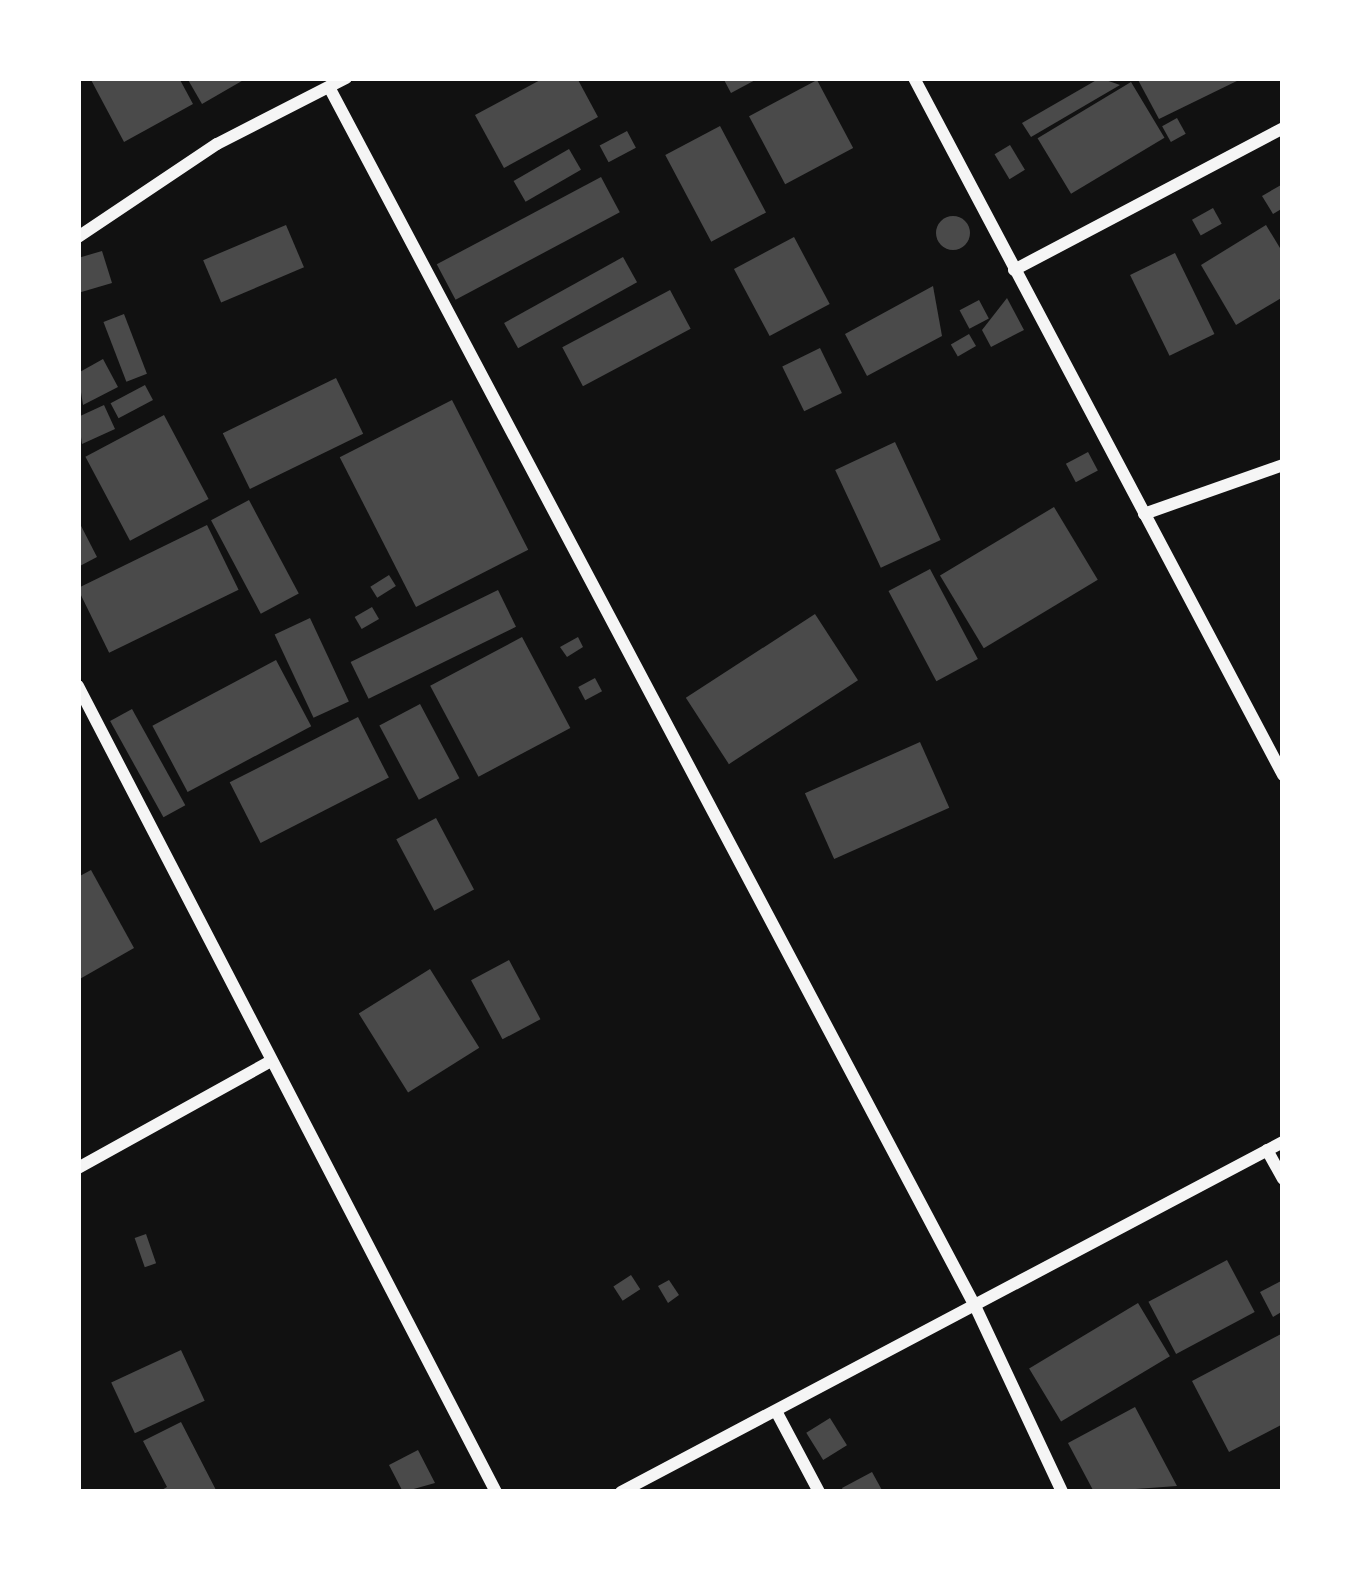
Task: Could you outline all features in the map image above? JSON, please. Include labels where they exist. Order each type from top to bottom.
[{"type":"street","points":[[78,237],[217,144],[346,78]]},
{"type":"street","points":[[914,78],[1283,776]]},
{"type":"street","points":[[329,87],[976,1308],[1062,1492]]},
{"type":"street","points":[[1014,269],[1283,128]]},
{"type":"street","points":[[1144,514],[1283,465]]},
{"type":"street","points":[[78,686],[496,1492]]},
{"type":"street","points":[[78,1168],[269,1062]]},
{"type":"street","points":[[621,1492],[1283,1142]]},
{"type":"street","points":[[1267,1150],[1283,1179]]},
{"type":"street","points":[[776,1411],[819,1492]]},
{"type":"building","points":[[90,78],[179,78],[193,104],[124,142]]},
{"type":"building","points":[[187,78],[247,78],[202,104]]},
{"type":"building","points":[[544,78],[577,78],[598,117],[504,168],[475,115]]},
{"type":"building","points":[[723,78],[759,78],[731,93]]},
{"type":"building","points":[[1100,78],[1120,85],[1031,137],[1022,123]]},
{"type":"building","points":[[1137,78],[1243,78],[1159,119]]},
{"type":"building","points":[[817,80],[853,148],[785,184],[749,116]]},
{"type":"building","points":[[1131,82],[1164,138],[1071,194],[1038,138]]},
{"type":"building","points":[[1177,118],[1186,134],[1171,142],[1162,126]]},
{"type":"building","points":[[720,126],[766,213],[711,242],[665,155]]},
{"type":"building","points":[[627,131],[636,148],[609,162],[600,146]]},
{"type":"building","points":[[1010,145],[1025,170],[1010,179],[995,154]]},
{"type":"building","points":[[569,149],[581,170],[526,202],[514,181]]},
{"type":"building","points":[[601,177],[620,212],[456,300],[437,264]]},
{"type":"building","points":[[1281,185],[1283,208],[1273,214],[1262,196]]},
{"type":"building","points":[[1213,208],[1222,224],[1201,235],[1192,220]]},
{"type":"building","points":[[953,216],[965,221],[970,233],[965,245],[953,250],[941,245],[936,233],[941,221]]},
{"type":"building","points":[[286,225],[304,267],[221,303],[203,260]]},
{"type":"building","points":[[1266,225],[1283,253],[1283,297],[1236,325],[1201,265]]},
{"type":"building","points":[[794,237],[830,304],[770,336],[734,269]]},
{"type":"building","points":[[102,251],[112,283],[78,293],[78,258]]},
{"type":"building","points":[[1175,253],[1214,334],[1170,356],[1130,275]]},
{"type":"building","points":[[623,257],[637,282],[518,348],[504,323]]},
{"type":"building","points":[[933,286],[942,336],[867,376],[845,334]]},
{"type":"building","points":[[670,290],[691,329],[583,386],[562,347]]},
{"type":"building","points":[[1007,298],[1024,330],[991,347],[982,330]]},
{"type":"building","points":[[979,300],[989,319],[969,329],[960,310]]},
{"type":"building","points":[[124,314],[147,374],[126,382],[103,322]]},
{"type":"building","points":[[969,334],[976,346],[958,357],[951,344]]},
{"type":"building","points":[[820,348],[842,393],[804,411],[782,366]]},
{"type":"building","points":[[103,359],[118,387],[83,405],[78,373]]},
{"type":"building","points":[[336,378],[363,434],[250,489],[223,433]]},
{"type":"building","points":[[145,385],[153,400],[119,418],[111,403]]},
{"type":"building","points":[[452,400],[528,550],[416,607],[340,457]]},
{"type":"building","points":[[104,405],[115,429],[82,444],[78,417]]},
{"type":"building","points":[[164,415],[209,499],[130,541],[85,457]]},
{"type":"building","points":[[895,442],[941,540],[881,568],[835,470]]},
{"type":"building","points":[[1088,452],[1098,471],[1076,482],[1066,464]]},
{"type":"building","points":[[249,500],[299,594],[261,614],[211,520]]},
{"type":"building","points":[[1054,507],[1098,580],[984,648],[940,576]]},
{"type":"building","points":[[78,520],[97,557],[78,567]]},
{"type":"building","points":[[207,525],[239,590],[109,653],[78,588]]},
{"type":"building","points":[[930,569],[978,659],[936,681],[889,591]]},
{"type":"building","points":[[389,575],[396,586],[377,598],[370,587]]},
{"type":"building","points":[[498,590],[516,627],[369,699],[351,662]]},
{"type":"building","points":[[372,607],[379,619],[362,629],[355,617]]},
{"type":"building","points":[[815,614],[858,680],[729,764],[686,698]]},
{"type":"building","points":[[310,618],[349,701],[314,718],[275,634]]},
{"type":"building","points":[[522,637],[570,728],[479,777],[430,686]]},
{"type":"building","points":[[578,637],[583,647],[567,657],[560,647]]},
{"type":"building","points":[[276,660],[311,726],[188,792],[152,726]]},
{"type":"building","points":[[595,678],[602,691],[585,700],[578,687]]},
{"type":"building","points":[[420,704],[459,778],[419,800],[379,726]]},
{"type":"building","points":[[132,709],[185,805],[163,817],[110,721]]},
{"type":"building","points":[[358,717],[389,778],[261,843],[230,782]]},
{"type":"building","points":[[920,742],[949,808],[834,859],[805,793]]},
{"type":"building","points":[[436,818],[474,890],[434,911],[396,839]]},
{"type":"building","points":[[91,870],[134,948],[78,980],[78,877]]},
{"type":"building","points":[[509,960],[540,1019],[502,1039],[471,980]]},
{"type":"building","points":[[430,969],[479,1048],[408,1092],[359,1014]]},
{"type":"building","points":[[146,1234],[156,1263],[145,1267],[135,1238]]},
{"type":"building","points":[[1227,1260],[1255,1312],[1176,1354],[1148,1302]]},
{"type":"building","points":[[631,1275],[640,1289],[623,1301],[613,1286]]},
{"type":"building","points":[[669,1280],[679,1295],[668,1303],[658,1286]]},
{"type":"building","points":[[1283,1280],[1283,1311],[1273,1317],[1260,1292]]},
{"type":"building","points":[[1138,1303],[1170,1356],[1061,1422],[1029,1368]]},
{"type":"building","points":[[1283,1333],[1283,1424],[1229,1452],[1192,1381]]},
{"type":"building","points":[[181,1350],[205,1401],[135,1433],[111,1383]]},
{"type":"building","points":[[1135,1407],[1177,1486],[1094,1492],[1068,1443]]},
{"type":"building","points":[[830,1418],[847,1445],[823,1460],[806,1433]]},
{"type":"building","points":[[181,1422],[217,1492],[158,1492],[167,1487],[143,1441]]},
{"type":"building","points":[[418,1450],[435,1483],[403,1492],[389,1465]]},
{"type":"building","points":[[872,1472],[883,1492],[844,1492],[842,1488]]}]
